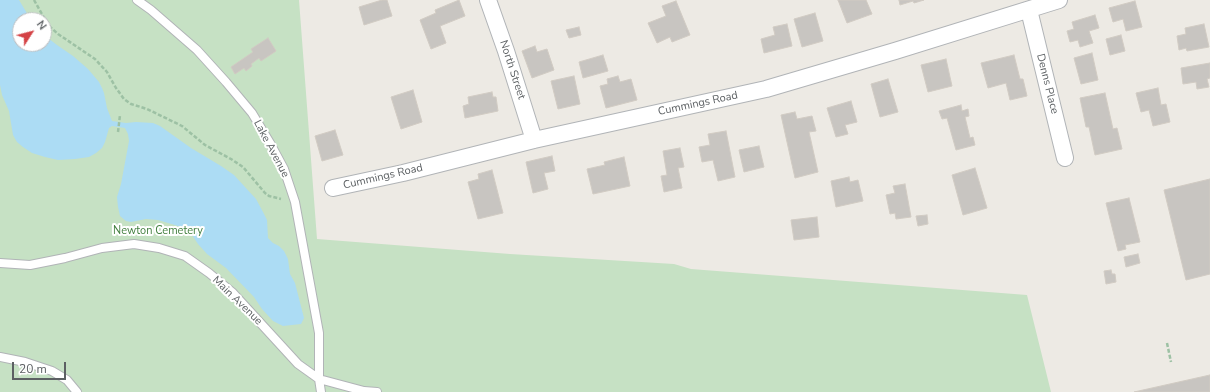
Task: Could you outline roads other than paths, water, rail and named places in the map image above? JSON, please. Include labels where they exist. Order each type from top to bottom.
[{"type":"street","name":"North Street","points":[[488,0],[534,140]]},
{"type":"street","name":"Cummings Road","points":[[333,188],[403,173],[534,140],[766,89],[1059,0]]},
{"type":"street","name":"Denns Place","points":[[1030,10],[1065,158]]},
{"type":"lane","name":"Lake Avenue","points":[[137,0],[151,10],[196,50],[226,82],[252,113],[284,169],[294,199],[318,333],[319,379],[321,392]]},
{"type":"lane","name":"Main Avenue","points":[[0,263],[30,265],[65,258],[102,248],[134,244],[158,248],[185,256],[232,292],[298,364],[319,379]]},
{"type":"lane","points":[[0,357],[25,362],[52,371],[68,380],[77,392]]},
{"type":"lane","points":[[319,379],[364,391],[377,392]]},
{"type":"water","points":[[0,0],[19,0],[26,12],[12,12],[12,52],[52,52],[52,41],[88,69],[99,82],[104,93],[107,108],[112,121],[126,123],[153,123],[160,126],[191,148],[234,175],[256,199],[267,220],[268,238],[284,251],[288,259],[290,274],[295,283],[304,318],[301,324],[283,326],[273,321],[254,297],[226,268],[207,254],[188,229],[158,220],[146,219],[131,222],[126,221],[120,216],[117,197],[129,141],[125,128],[112,126],[109,128],[102,148],[89,157],[58,160],[32,153],[17,142],[13,135],[9,111],[2,95],[0,85]]},
{"type":"park label","name":"Newton Cemetery","points":[[158,231]]}]
